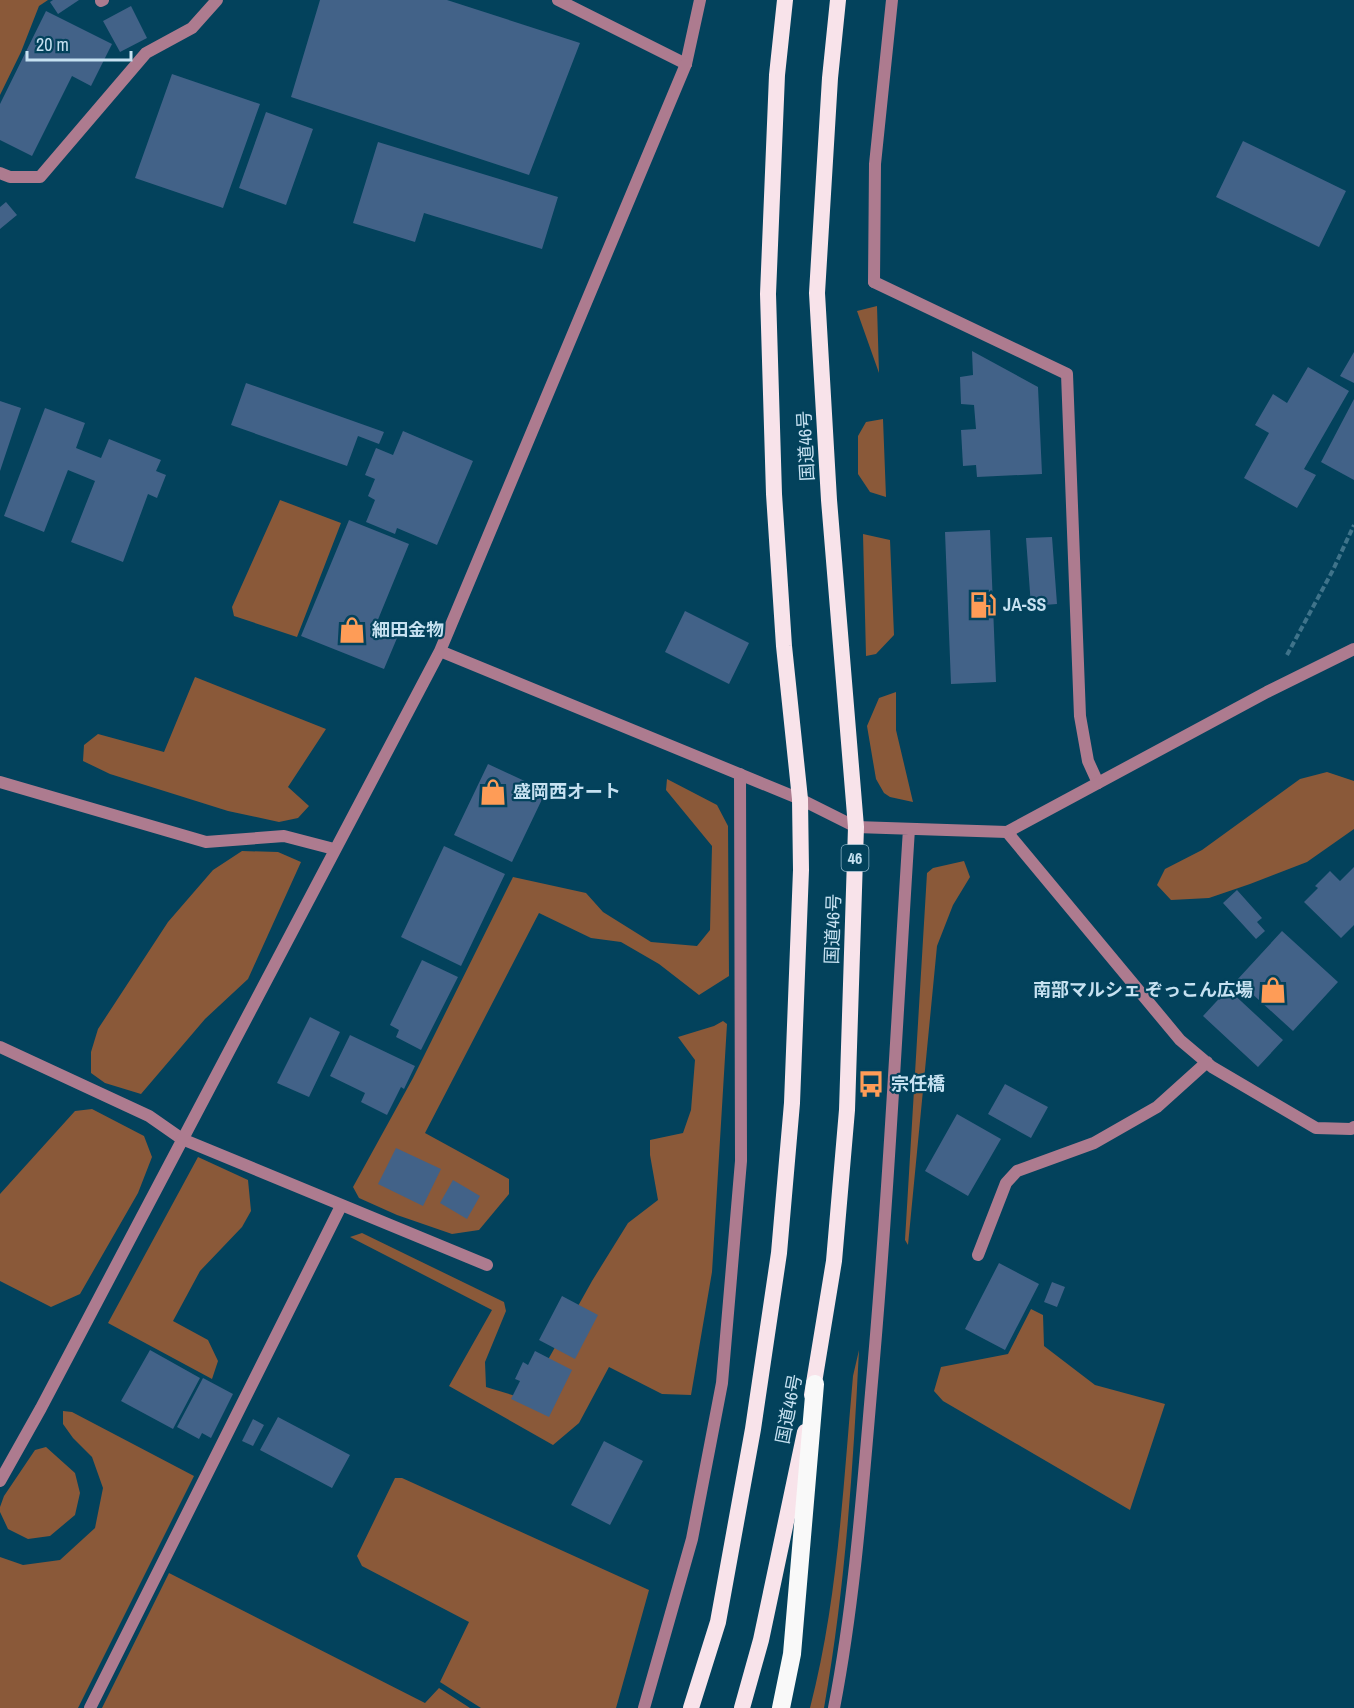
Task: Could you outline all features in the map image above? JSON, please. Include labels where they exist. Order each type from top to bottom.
[{"type":"highway","name":"国道46号","points":[[692,1708],[718,1623],[753,1429],[780,1253],[792,1103],[801,870],[800,799],[784,646],[774,494],[768,294],[777,75],[785,0]]},
{"type":"highway","name":"国道46号","points":[[742,1708],[761,1640],[815,1384],[834,1261],[847,1110],[856,827],[829,500],[817,293],[830,78],[838,0]]},
{"type":"highway","points":[[781,1708],[792,1654],[815,1384]]},
{"type":"street","points":[[0,173],[10,177],[40,177],[146,53],[192,28],[217,0]]},
{"type":"street","points":[[558,0],[686,64]]},
{"type":"street","points":[[0,1481],[41,1408],[440,651],[686,64],[700,0]]},
{"type":"street","points":[[892,0],[875,164],[874,282],[1067,374],[1080,716],[1088,761],[1098,783]]},
{"type":"street","points":[[440,651],[800,799],[856,827],[1008,832],[1267,692],[1354,649]]},
{"type":"street","points":[[644,1708],[692,1539],[722,1383],[741,1161],[740,774]]},
{"type":"street","points":[[0,782],[206,842],[284,836],[334,849]]},
{"type":"street","points":[[834,1708],[841,1671],[862,1497],[881,1279],[909,829]]},
{"type":"street","points":[[1008,832],[1180,1040],[1207,1062],[1316,1128],[1351,1129],[1354,1127]]},
{"type":"street","points":[[0,1047],[149,1116],[182,1139],[487,1266]]},
{"type":"street","points":[[978,1255],[1006,1183],[1017,1171],[1094,1143],[1157,1107],[1207,1062]]},
{"type":"street","points":[[90,1708],[341,1206]]},
{"type":"path","points":[[1267,692],[1333,570],[1354,525]]},
{"type":"shaded area","points":[[0,0],[48,0],[39,6],[21,52],[0,95]]},
{"type":"shaded area","points":[[877,306],[879,373],[857,311]]},
{"type":"shaded area","points":[[883,419],[886,497],[870,492],[858,474],[858,436],[866,422]]},
{"type":"shaded area","points":[[280,500],[341,523],[297,637],[234,616],[232,607]]},
{"type":"shaded area","points":[[863,534],[890,540],[894,635],[876,654],[866,656]]},
{"type":"shaded area","points":[[195,677],[326,729],[288,787],[309,806],[298,818],[279,822],[228,811],[110,774],[83,761],[84,745],[98,734],[164,752]]},
{"type":"shaded area","points":[[896,692],[896,730],[913,802],[890,797],[884,793],[876,779],[867,726],[879,698]]},
{"type":"shaded area","points":[[1327,772],[1354,781],[1354,829],[1307,862],[1209,898],[1171,900],[1157,885],[1165,869],[1202,850],[1300,779]]},
{"type":"shaded area","points":[[667,779],[717,805],[728,826],[729,976],[699,995],[659,964],[621,942],[591,938],[539,913],[425,1133],[509,1179],[509,1194],[479,1230],[452,1234],[397,1215],[359,1198],[353,1187],[413,1078],[513,877],[586,893],[603,912],[651,942],[697,946],[710,930],[712,846],[666,790]]},
{"type":"shaded area","points":[[242,851],[278,852],[301,862],[248,979],[205,1019],[141,1094],[105,1083],[91,1073],[91,1052],[98,1029],[168,922],[213,870]]},
{"type":"shaded area","points":[[964,861],[970,877],[953,905],[937,946],[908,1245],[905,1240],[927,873],[933,868]]},
{"type":"shaded area","points":[[723,1021],[727,1024],[712,1272],[691,1395],[662,1394],[609,1367],[579,1423],[553,1445],[449,1386],[492,1310],[350,1237],[362,1233],[504,1302],[506,1311],[485,1362],[486,1387],[522,1398],[535,1383],[592,1281],[628,1223],[658,1200],[650,1155],[650,1140],[683,1133],[691,1110],[695,1060],[678,1037]]},
{"type":"shaded area","points":[[92,1109],[144,1136],[152,1157],[138,1193],[80,1294],[51,1307],[0,1281],[0,1194],[75,1111]]},
{"type":"shaded area","points":[[198,1157],[248,1180],[251,1211],[242,1227],[200,1271],[173,1321],[208,1340],[218,1361],[212,1379],[108,1323]]},
{"type":"shaded area","points":[[1031,1309],[1043,1315],[1044,1346],[1095,1385],[1165,1404],[1130,1510],[943,1401],[934,1391],[941,1367],[1008,1354]]},
{"type":"shaded area","points":[[859,1350],[843,1575],[831,1664],[824,1708],[810,1708],[833,1585],[853,1376]]},
{"type":"shaded area","points":[[63,1411],[72,1412],[194,1476],[78,1708],[0,1708],[0,1557],[23,1565],[60,1560],[95,1528],[103,1488],[92,1457],[63,1424]]},
{"type":"shaded area","points":[[46,1447],[75,1473],[80,1493],[75,1515],[50,1536],[28,1539],[8,1529],[0,1507],[4,1496],[35,1450]]},
{"type":"shaded area","points":[[395,1478],[402,1478],[649,1590],[616,1708],[481,1708],[440,1682],[469,1622],[362,1566],[357,1556]]},
{"type":"shaded area","points":[[169,1573],[425,1703],[439,1688],[470,1708],[102,1708]]},
{"type":"building","points":[[79,0],[58,14],[50,2]]},
{"type":"building","points":[[320,0],[447,0],[580,43],[529,175],[291,97]]},
{"type":"building","points":[[131,6],[147,38],[120,52],[103,21]]},
{"type":"building","points":[[46,11],[112,44],[91,86],[72,76],[32,156],[0,140],[0,104]]},
{"type":"building","points":[[172,74],[260,104],[223,208],[135,178]]},
{"type":"building","points":[[266,112],[313,129],[286,205],[239,188]]},
{"type":"building","points":[[1243,141],[1346,191],[1319,247],[1216,197]]},
{"type":"building","points":[[378,142],[558,197],[542,249],[424,213],[415,242],[353,223]]},
{"type":"building","points":[[6,202],[17,215],[0,229],[0,207]]},
{"type":"building","points":[[972,351],[1038,387],[1042,474],[977,477],[976,465],[963,466],[961,430],[976,429],[974,405],[961,404],[960,377],[973,375]]},
{"type":"building","points":[[1354,352],[1354,383],[1340,376]]},
{"type":"building","points":[[1308,367],[1349,391],[1304,469],[1316,475],[1297,508],[1244,478],[1269,433],[1255,425],[1273,394],[1287,403]]},
{"type":"building","points":[[246,383],[384,432],[379,444],[358,436],[347,466],[231,425]]},
{"type":"building","points":[[1354,399],[1354,480],[1321,462]]},
{"type":"building","points":[[0,401],[21,408],[0,471]]},
{"type":"building","points":[[45,408],[85,423],[76,448],[101,458],[109,439],[161,460],[156,471],[166,475],[157,498],[148,494],[123,562],[71,542],[95,481],[68,470],[44,532],[4,516]]},
{"type":"building","points":[[403,431],[473,461],[437,545],[397,528],[395,534],[366,522],[375,500],[368,496],[375,479],[365,475],[376,448],[393,455]]},
{"type":"building","points":[[349,520],[409,544],[377,622],[400,631],[384,669],[301,636]]},
{"type":"building","points":[[990,530],[996,682],[951,684],[945,532]]},
{"type":"building","points":[[1052,537],[1057,604],[1031,606],[1026,538]]},
{"type":"building","points":[[685,611],[749,643],[729,684],[665,652]]},
{"type":"building","points":[[488,764],[546,791],[512,862],[454,835]]},
{"type":"building","points":[[444,846],[505,874],[461,966],[401,937]]},
{"type":"building","points":[[1354,867],[1354,925],[1341,938],[1304,902],[1318,888],[1315,886],[1330,871],[1340,881]]},
{"type":"building","points":[[1237,890],[1262,918],[1257,922],[1265,931],[1256,939],[1223,903]]},
{"type":"building","points":[[1282,931],[1338,982],[1293,1031],[1237,980]]},
{"type":"building","points":[[422,960],[458,977],[421,1050],[396,1037],[399,1030],[390,1025]]},
{"type":"building","points":[[1228,989],[1283,1040],[1258,1067],[1203,1016]]},
{"type":"building","points":[[310,1017],[340,1032],[309,1097],[277,1083]]},
{"type":"building","points":[[350,1035],[415,1066],[404,1089],[401,1087],[387,1115],[361,1102],[365,1093],[330,1076]]},
{"type":"building","points":[[1005,1084],[1048,1107],[1031,1138],[988,1114]]},
{"type":"building","points":[[957,1114],[1001,1139],[968,1196],[925,1171]]},
{"type":"building","points":[[396,1148],[441,1169],[423,1206],[378,1184]]},
{"type":"building","points":[[453,1180],[480,1196],[467,1219],[440,1203]]},
{"type":"building","points":[[999,1263],[1039,1284],[1005,1350],[965,1329]]},
{"type":"building","points":[[1052,1282],[1065,1287],[1057,1307],[1044,1302]]},
{"type":"building","points":[[562,1296],[598,1315],[575,1359],[539,1340]]},
{"type":"building","points":[[150,1350],[200,1378],[173,1429],[121,1401]]},
{"type":"building","points":[[535,1351],[572,1370],[549,1417],[511,1399],[520,1381],[515,1379],[523,1362],[528,1365]]},
{"type":"building","points":[[203,1378],[233,1394],[211,1438],[202,1433],[199,1439],[177,1427]]},
{"type":"building","points":[[278,1417],[350,1455],[332,1488],[260,1450]]},
{"type":"building","points":[[253,1419],[264,1425],[253,1446],[242,1441]]},
{"type":"building","points":[[604,1441],[643,1461],[610,1525],[571,1505]]},
{"type":"place","name":"JA-SS","points":[[983,605]]},
{"type":"place","name":"細田金物","points":[[352,630]]},
{"type":"place","name":"盛岡西オート","points":[[493,792]]},
{"type":"place","name":"南部マルシェ ぞっこん広場","points":[[1273,990]]},
{"type":"place","name":"宗任橋","points":[[871,1084]]}]
